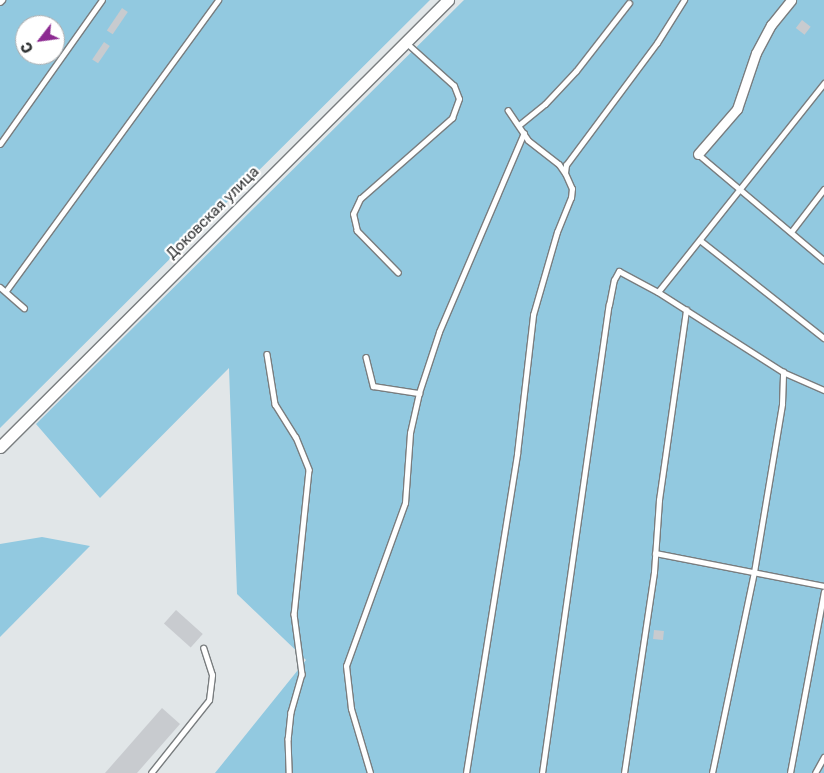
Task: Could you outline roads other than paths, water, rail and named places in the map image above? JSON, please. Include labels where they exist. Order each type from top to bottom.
[{"type":"street","name":"Доковская улица","points":[[0,447],[448,0]]},
{"type":"street","points":[[698,154],[737,109],[756,53],[771,25],[792,0]]},
{"type":"lane","points":[[0,144],[102,0]]},
{"type":"lane","points":[[6,291],[218,0]]},
{"type":"lane","points":[[565,173],[573,153],[657,43],[684,0]]},
{"type":"lane","points":[[519,125],[545,104],[576,71],[629,3]]},
{"type":"lane","points":[[398,273],[358,231],[353,214],[360,199],[452,118],[459,99],[454,86],[405,42]]},
{"type":"lane","points":[[658,292],[824,83]]},
{"type":"lane","points":[[466,773],[517,454],[534,315],[556,232],[571,198],[572,189],[565,173],[524,133],[508,110]]},
{"type":"lane","points":[[370,773],[351,709],[346,666],[405,503],[410,433],[419,393],[439,332],[524,133]]},
{"type":"lane","points":[[698,154],[824,260]]},
{"type":"lane","points":[[791,232],[824,189]]},
{"type":"lane","points":[[700,240],[824,338]]},
{"type":"lane","points":[[542,773],[614,280],[619,271],[658,292],[783,372],[824,390]]},
{"type":"lane","points":[[0,287],[24,308]]},
{"type":"lane","points":[[624,773],[656,553],[659,500],[686,310]]},
{"type":"lane","points":[[267,354],[275,404],[296,437],[310,470],[294,614],[302,674],[289,730],[289,773]]},
{"type":"lane","points":[[366,357],[373,386],[419,393]]},
{"type":"lane","points":[[712,773],[754,572],[782,404],[783,372]]},
{"type":"lane","points":[[656,553],[824,586]]},
{"type":"lane","points":[[790,773],[824,592]]},
{"type":"lane","points":[[151,773],[209,700],[212,675],[203,648]]},
{"type":"lane","points":[[815,773],[824,757]]}]
